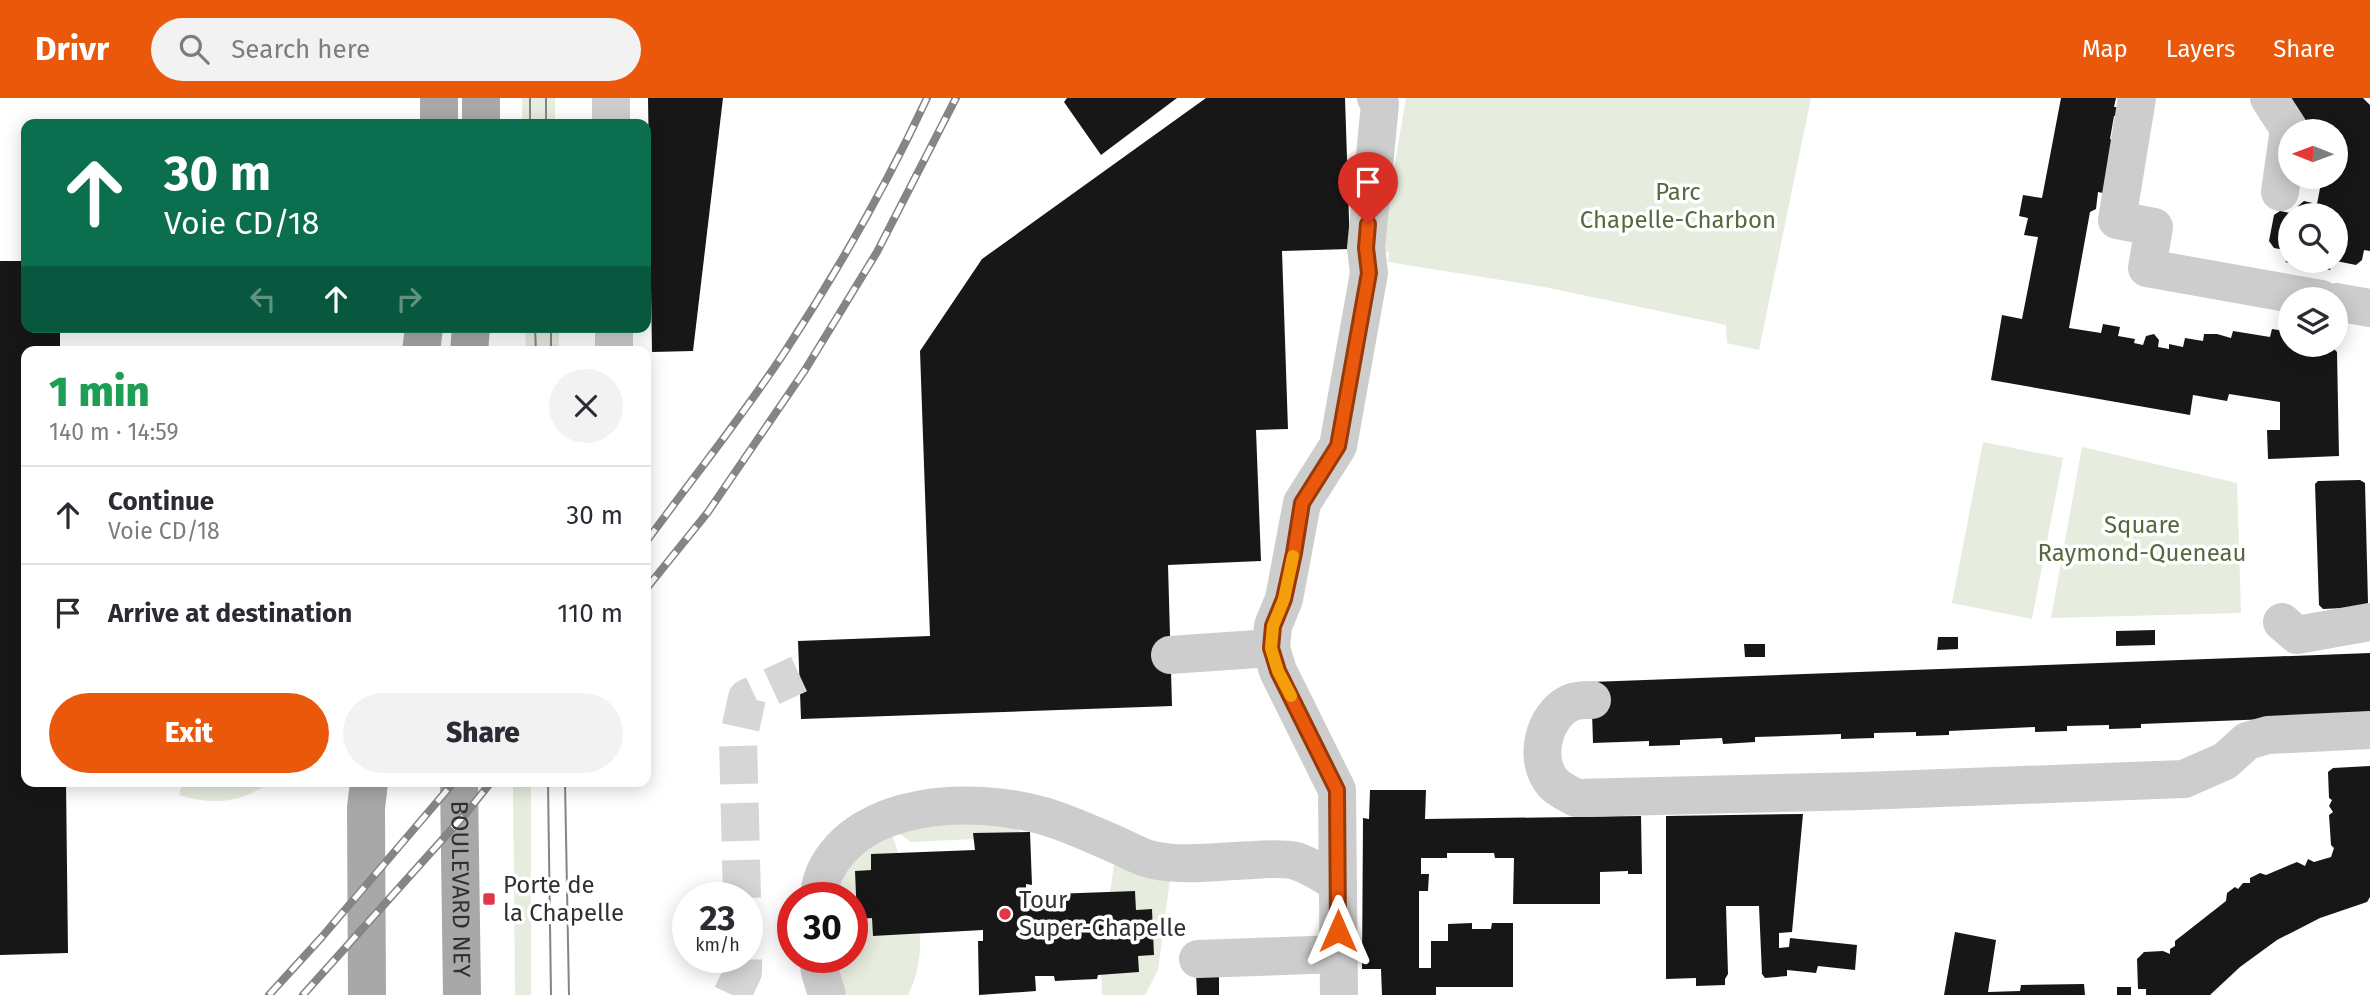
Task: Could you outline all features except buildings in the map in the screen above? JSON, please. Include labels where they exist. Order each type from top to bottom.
[{"type":"main road","points":[[439,98],[439,119]]},
{"type":"main road","points":[[481,98],[481,119]]},
{"type":"main road","points":[[367,995],[366,808],[368,787]]},
{"type":"main road","name":"BOULEVARD NEY","points":[[459,787],[462,995]]},
{"type":"street","points":[[611,98],[611,119]]},
{"type":"street","points":[[1339,995],[1337,790],[1278,671],[1271,648],[1273,626],[1284,599],[1302,503],[1338,446],[1369,273],[1366,248],[1380,104],[1376,98]]},
{"type":"street","points":[[2137,98],[2117,220],[2154,227],[2147,268],[2278,291]]},
{"type":"street","points":[[2269,98],[2289,129],[2280,192]]},
{"type":"street","points":[[2348,304],[2370,308]]},
{"type":"street","points":[[2282,622],[2297,635],[2370,622]]},
{"type":"street","points":[[1170,655],[1271,648]]},
{"type":"street","points":[[1549,681],[1544,766],[1553,784],[1576,798],[2184,779],[2225,761],[2246,741],[2268,734],[2370,730]]},
{"type":"street","points":[[1544,735],[1557,711],[1573,701],[1592,700]]},
{"type":"street","points":[[822,882],[825,873],[842,848],[872,826],[905,813],[951,805],[997,806],[1041,815],[1152,860],[1179,863],[1273,859],[1295,861],[1317,870],[1338,884]]},
{"type":"street","points":[[1198,959],[1339,954]]},
{"type":"street","points":[[820,973],[827,995]]},
{"type":"green space","points":[[522,98],[555,98],[555,119],[522,119]]},
{"type":"green space","name":"Parc Chapelle-Charbon","points":[[1406,98],[1811,98],[1759,350],[1727,343],[1726,325],[1544,287],[1388,262],[1389,252],[1380,251]]},
{"type":"green space","points":[[525,333],[559,333],[559,346],[526,346]]},
{"type":"green space","points":[[1983,442],[2063,458],[2032,619],[1952,603]]},
{"type":"green space","name":"Square Raymond-Queneau","points":[[2082,447],[2237,483],[2241,613],[2051,618]]},
{"type":"green space","points":[[181,787],[262,787],[242,797],[221,801],[179,795]]},
{"type":"green space","points":[[513,787],[531,787],[531,995],[515,995]]},
{"type":"green space","points":[[901,822],[1018,825],[1020,832],[974,839],[911,842],[900,834]]},
{"type":"green space","points":[[893,837],[898,853],[871,854],[871,870],[856,871],[856,882],[837,882],[853,849]]},
{"type":"green space","points":[[1114,865],[1170,880],[1158,970],[1145,995],[1102,995],[1101,974],[1138,972],[1138,956],[1154,955],[1152,909],[1136,910],[1135,891],[1110,892]]},
{"type":"green space","points":[[868,918],[872,918],[874,936],[920,934],[919,958],[908,995],[847,995],[838,973],[868,973]]},
{"type":"tunnel","points":[[742,882],[738,739],[747,698],[799,674]]},
{"type":"tunnel","points":[[732,995],[743,973]]},
{"type":"tram line","points":[[530,98],[530,119]]},
{"type":"tram line","points":[[546,98],[546,119]]},
{"type":"tram line","points":[[535,333],[536,346]]},
{"type":"tram line","points":[[551,333],[551,346]]},
{"type":"tram line","points":[[548,787],[551,995]]},
{"type":"tram line","points":[[565,787],[569,995]]},
{"type":"railway","points":[[651,535],[751,401],[804,322],[878,196],[927,98]]},
{"type":"railway","points":[[651,583],[708,512],[805,370],[877,252],[956,98]]},
{"type":"railway","points":[[269,995],[450,787]]},
{"type":"railway","points":[[303,995],[487,787]]},
{"type":"slow traffic","points":[[1291,696],[1278,671],[1271,648],[1273,626],[1284,599],[1293,556]]},
{"type":"place","name":"Porte de la Chapelle","points":[[489,899]]},
{"type":"place","name":"Tour Super-Chapelle","points":[[1005,914]]},
{"type":"route","points":[[1338,931],[1337,790],[1278,671],[1271,648],[1273,626],[1284,599],[1302,503],[1338,446],[1369,273],[1366,248],[1368,224]]}]
